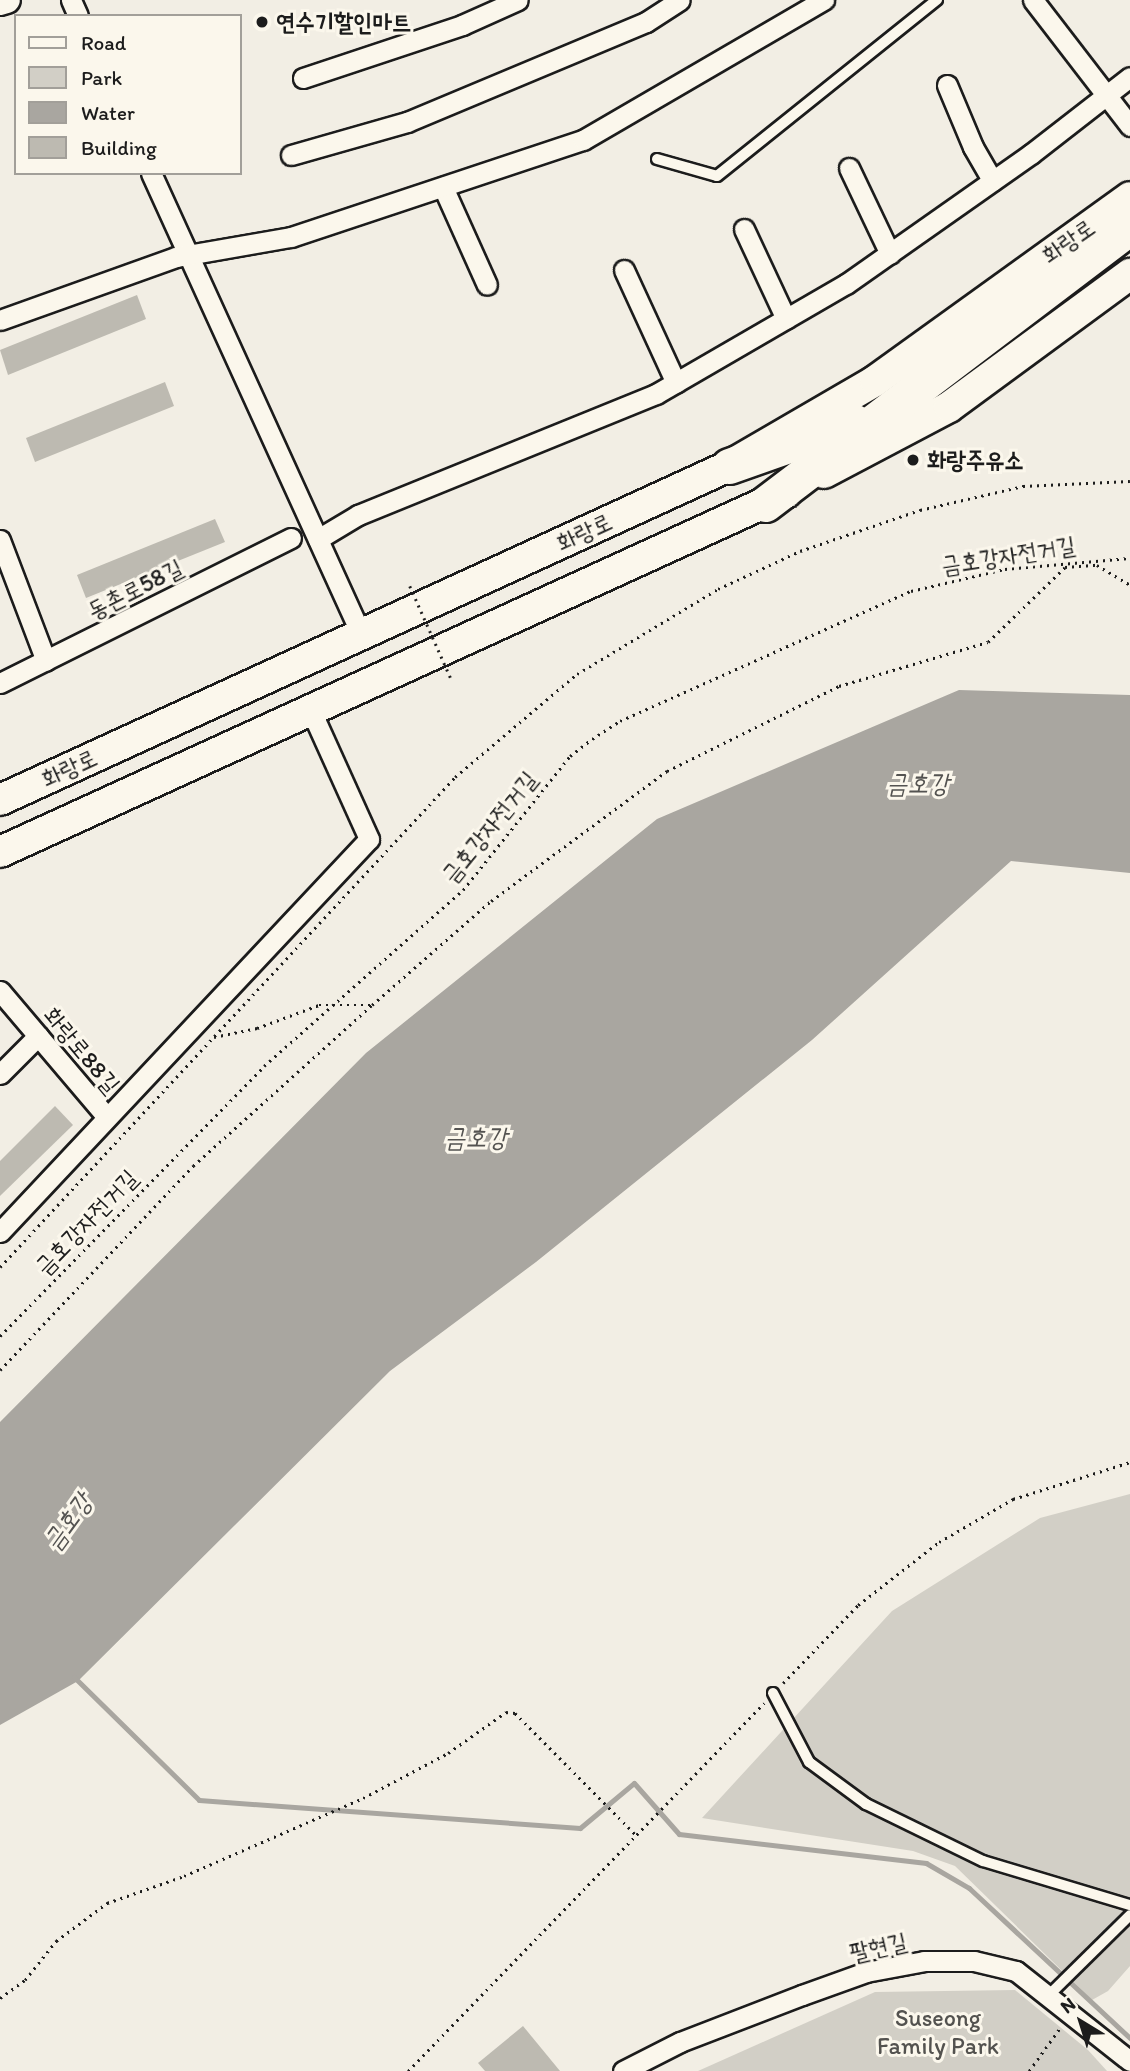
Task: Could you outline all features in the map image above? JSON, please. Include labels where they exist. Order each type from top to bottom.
[{"type":"highway","points":[[765,504],[880,412],[1130,227]]},
{"type":"highway","points":[[729,466],[880,412]]},
{"type":"main road","points":[[0,2],[7,0]]},
{"type":"main road","name":"화랑로","points":[[0,800],[729,466],[875,382],[1130,197]]},
{"type":"main road","name":"화랑로","points":[[0,852],[312,713],[765,504],[949,407],[1130,275]]},
{"type":"street","points":[[303,78],[462,25],[518,0]]},
{"type":"street","points":[[291,155],[407,122],[646,22],[680,0]]},
{"type":"street","points":[[0,320],[190,255],[291,237],[583,140],[824,0]]},
{"type":"street","points":[[1033,0],[1130,126]]},
{"type":"street","points":[[318,539],[358,515],[676,383],[890,254],[993,181],[1130,77]]},
{"type":"street","points":[[947,85],[973,147],[993,181]]},
{"type":"street","points":[[849,168],[890,254]]},
{"type":"street","points":[[153,175],[361,634]]},
{"type":"street","points":[[443,187],[487,285]]},
{"type":"street","points":[[744,229],[786,319]]},
{"type":"street","points":[[624,270],[676,383]]},
{"type":"street","name":"동촌로58길","points":[[0,682],[291,538]]},
{"type":"street","points":[[0,540],[46,661]]},
{"type":"street","points":[[107,1118],[369,839],[312,713]]},
{"type":"street","name":"화랑로88길","points":[[0,991],[107,1118],[0,1232]]},
{"type":"street","points":[[0,1074],[38,1035]]},
{"type":"street","name":"팔현길","points":[[623,2071],[680,2042],[814,1990],[866,1972],[924,1961],[974,1961],[1016,1971],[1130,2061]]},
{"type":"lane","points":[[657,159],[717,176],[937,0]]},
{"type":"lane","points":[[773,1693],[809,1762],[866,1804],[983,1861],[1130,1905]]},
{"type":"lane","points":[[1048,1996],[1130,1915]]},
{"type":"path","points":[[0,1267],[454,777],[576,674],[651,627],[800,551],[920,510],[1023,486],[1130,481]]},
{"type":"path","name":"금호강자전거길","points":[[0,1336],[207,1122],[333,1003],[463,890],[570,756],[620,721],[911,591],[1005,569],[1130,558]]},
{"type":"path","points":[[0,1370],[193,1166],[372,1005],[491,901],[693,755],[839,686],[988,642],[1065,567],[1097,565],[1130,585]]},
{"type":"path","points":[[410,586],[452,681]]},
{"type":"path","points":[[214,1037],[333,1003],[372,1005]]},
{"type":"path","points":[[408,2071],[858,1605],[930,1547],[1013,1499],[1130,1462]]},
{"type":"path","points":[[0,1998],[25,1980],[56,1941],[107,1903],[184,1876],[363,1798],[448,1753],[506,1712],[515,1713],[636,1835]]},
{"type":"path","points":[[1029,2071],[1065,2022]]},
{"type":"green space","points":[[1130,1494],[1130,1966],[1108,1991],[1092,2000],[955,1866],[913,1851],[702,1818],[892,1611],[1040,1518]]},
{"type":"green space","name":"Suseong Family Park","points":[[1015,1990],[1088,2050],[1107,2071],[698,2071],[875,1992]]},
{"type":"water","name":"금호강","points":[[959,690],[1130,695],[1130,873],[1011,861],[812,1040],[536,1262],[390,1371],[78,1681],[0,1725],[0,1422],[366,1053],[657,819]]},
{"type":"building","points":[[137,295],[146,319],[8,375],[0,350]]},
{"type":"building","points":[[165,382],[174,406],[35,462],[26,438]]},
{"type":"building","points":[[215,519],[225,542],[86,598],[77,575]]},
{"type":"building","points":[[55,1106],[73,1125],[0,1196],[0,1161]]},
{"type":"building","points":[[523,2026],[560,2071],[485,2071],[478,2063]]},
{"type":"waterway","points":[[74,1677],[199,1800],[580,1828],[634,1783],[679,1834],[926,1863],[969,1888],[1130,2038]]},
{"type":"place","name":"연수기할인마트","points":[[262,22]]},
{"type":"place","name":"화랑주유소","points":[[913,460]]}]
